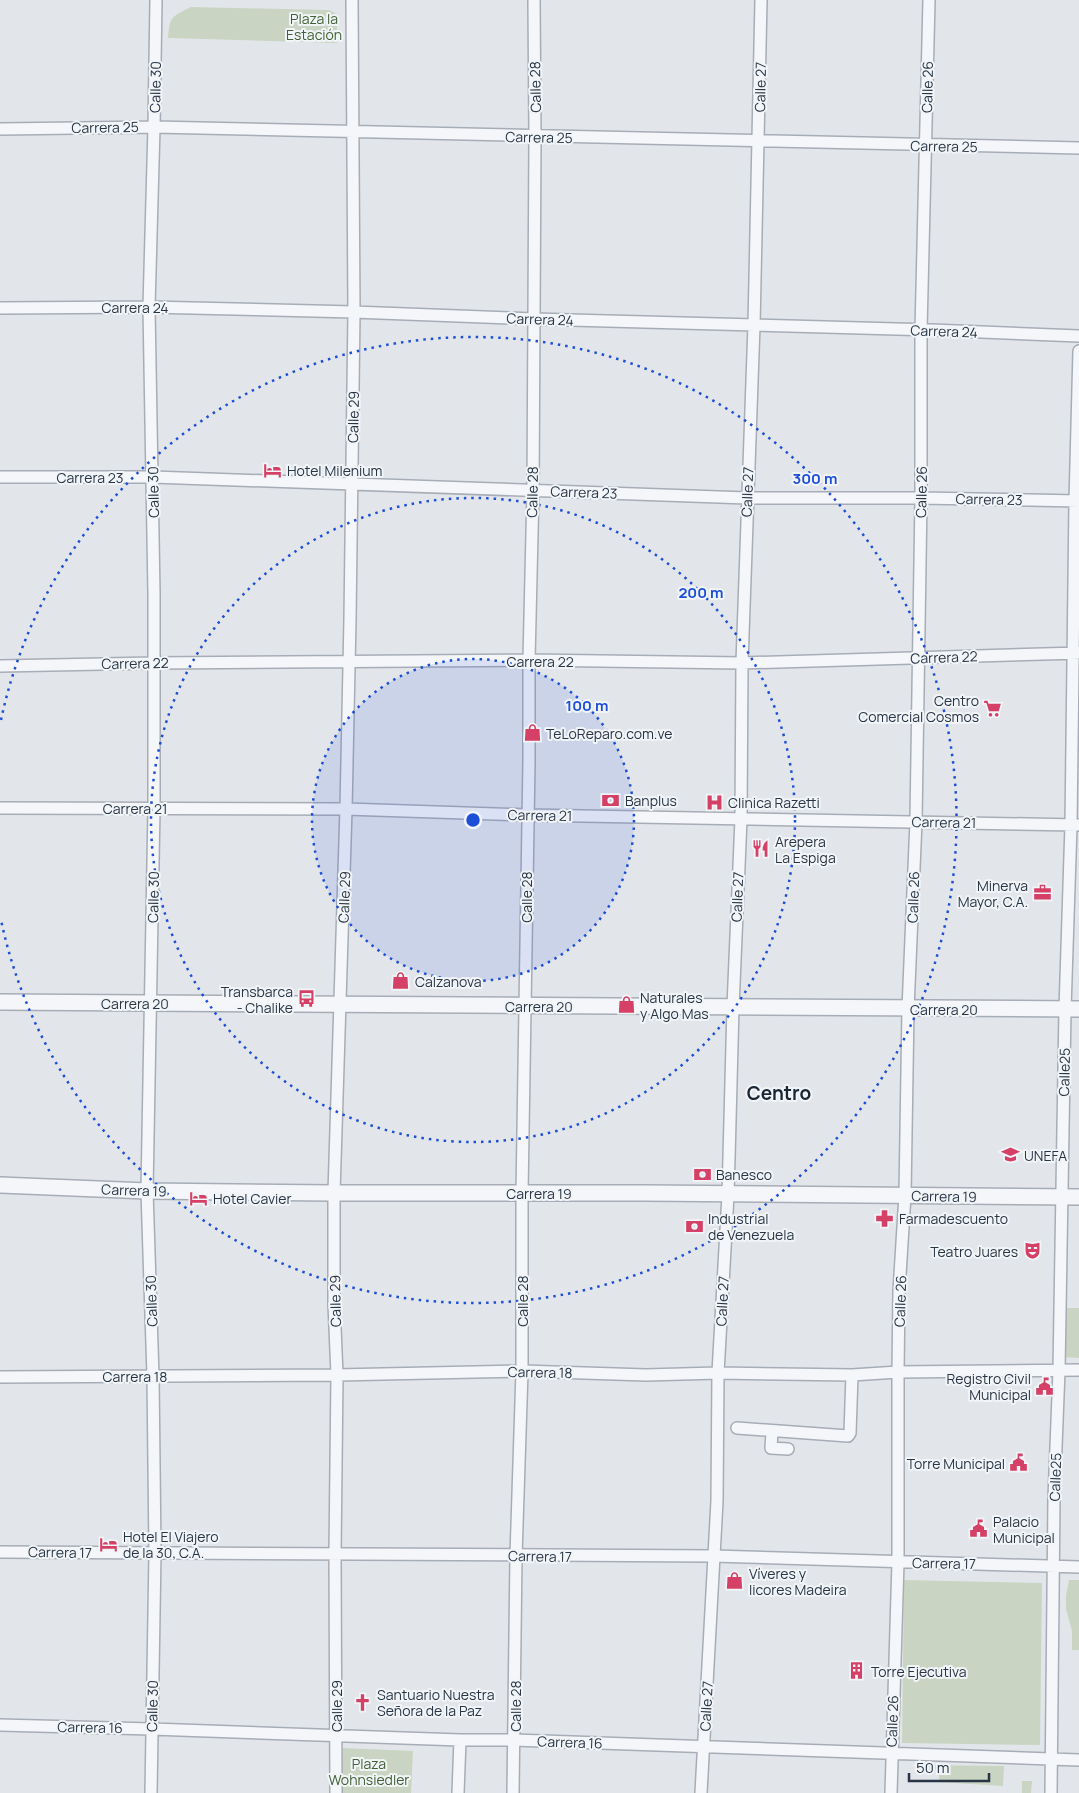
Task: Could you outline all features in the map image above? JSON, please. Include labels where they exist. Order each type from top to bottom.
[{"type":"street","name":"Calle 30","points":[[151,1793],[154,1376],[148,1191],[154,808],[154,662],[153,477],[149,306],[156,0]]},
{"type":"street","name":"Calle 29","points":[[336,1793],[335,1554],[337,1375],[334,1304],[334,1193],[346,810],[352,484],[354,312],[352,0]]},
{"type":"street","name":"Calle 28","points":[[513,1793],[516,1556],[522,1371],[522,1193],[533,491],[534,0]]},
{"type":"street","name":"Calle 27","points":[[701,1793],[717,1501],[718,1373],[728,1195],[740,819],[742,663],[754,325],[761,0]]},
{"type":"street","name":"Calle 26","points":[[891,1793],[898,1562],[900,1291],[905,1195],[908,1009],[916,821],[921,498],[921,330],[930,0]]},
{"type":"street","name":"Carrera 25","points":[[0,129],[154,127],[1079,148]]},
{"type":"street","name":"Carrera 24","points":[[0,308],[149,306],[1079,336]]},
{"type":"street","name":"Calle25","points":[[1051,1793],[1054,1498],[1061,1197],[1072,1009],[1079,351]]},
{"type":"street","name":"Carrera 23","points":[[0,477],[153,477],[747,498],[921,498],[1077,501]]},
{"type":"street","name":"Carrera 22","points":[[0,666],[154,662],[529,660],[742,663],[1076,654]]},
{"type":"street","name":"Carrera 21","points":[[0,808],[346,810],[1075,825]]},
{"type":"street","name":"Carrera 20","points":[[0,1002],[1072,1009]]},
{"type":"street","name":"Carrera 19","points":[[0,1186],[148,1191],[334,1193],[1079,1197]]},
{"type":"street","name":"Carrera 18","points":[[0,1377],[337,1375],[522,1371],[646,1375],[718,1373],[852,1375],[898,1372],[1079,1370]]},
{"type":"street","points":[[737,1428],[848,1436],[850,1433],[852,1375]]},
{"type":"street","points":[[772,1431],[766,1448],[788,1449]]},
{"type":"street","name":"Carrera 17","points":[[0,1552],[713,1556],[1079,1567]]},
{"type":"street","name":"Carrera 16","points":[[0,1725],[704,1746],[1079,1760]]},
{"type":"street","points":[[458,1793],[460,1740]]},
{"type":"green space","name":"Plaza la Estación","points":[[191,7],[329,10],[337,16],[337,43],[168,38],[171,21],[175,15]]},
{"type":"green space","points":[[1064,1308],[1079,1308],[1079,1358],[1062,1357]]},
{"type":"green space","points":[[904,1580],[1042,1583],[1040,1745],[902,1743]]},
{"type":"green space","points":[[1069,1580],[1079,1580],[1079,1650],[1072,1650],[1072,1631],[1066,1609]]},
{"type":"green space","name":"Plaza Wohnsiedler","points":[[343,1748],[413,1751],[411,1793],[342,1793]]},
{"type":"green space","points":[[919,1765],[1004,1766],[1003,1786],[939,1782],[939,1770],[919,1769]]},
{"type":"green space","points":[[1022,1781],[1032,1781],[1031,1793],[1022,1793]]},
{"type":"place","name":"Hotel Milenium","points":[[273,470]]},
{"type":"place","name":"Centro Comercial Cosmos","points":[[993,708]]},
{"type":"place","name":"TeLoReparo.com.ve","points":[[532,733]]},
{"type":"place","name":"Banplus","points":[[611,800]]},
{"type":"place","name":"Clinica Razetti","points":[[714,802]]},
{"type":"place","name":"Arepera La Espiga","points":[[761,849]]},
{"type":"place","name":"Minerva Mayor, C.A.","points":[[1042,893]]},
{"type":"place","name":"Calzanova","points":[[401,981]]},
{"type":"place","name":"Transbarca - Chalike","points":[[307,999]]},
{"type":"place","name":"Naturales y Algo Mas","points":[[626,1005]]},
{"type":"place","name":"UNEFA","points":[[1010,1155]]},
{"type":"place","name":"Banesco","points":[[702,1174]]},
{"type":"place","name":"Hotel Cavier","points":[[199,1198]]},
{"type":"place","name":"Farmadescuento","points":[[885,1218]]},
{"type":"place","name":"Industrial de Venezuela","points":[[694,1226]]},
{"type":"place","name":"Teatro Juares","points":[[1032,1251]]},
{"type":"place","name":"Registro Civil Municipal","points":[[1045,1386]]},
{"type":"place","name":"Torre Municipal","points":[[1019,1463]]},
{"type":"place","name":"Palacio Municipal","points":[[979,1529]]},
{"type":"place","name":"Hotel El Viajero de la 30, C.A.","points":[[109,1544]]},
{"type":"place","name":"Víveres y licores Madeira","points":[[735,1581]]},
{"type":"place","name":"Torre Ejecutiva","points":[[857,1671]]},
{"type":"place","name":"Santuario Nuestra Señora de la Paz","points":[[363,1702]]},
{"type":"district","name":"Centro","points":[[779,1093]]}]
